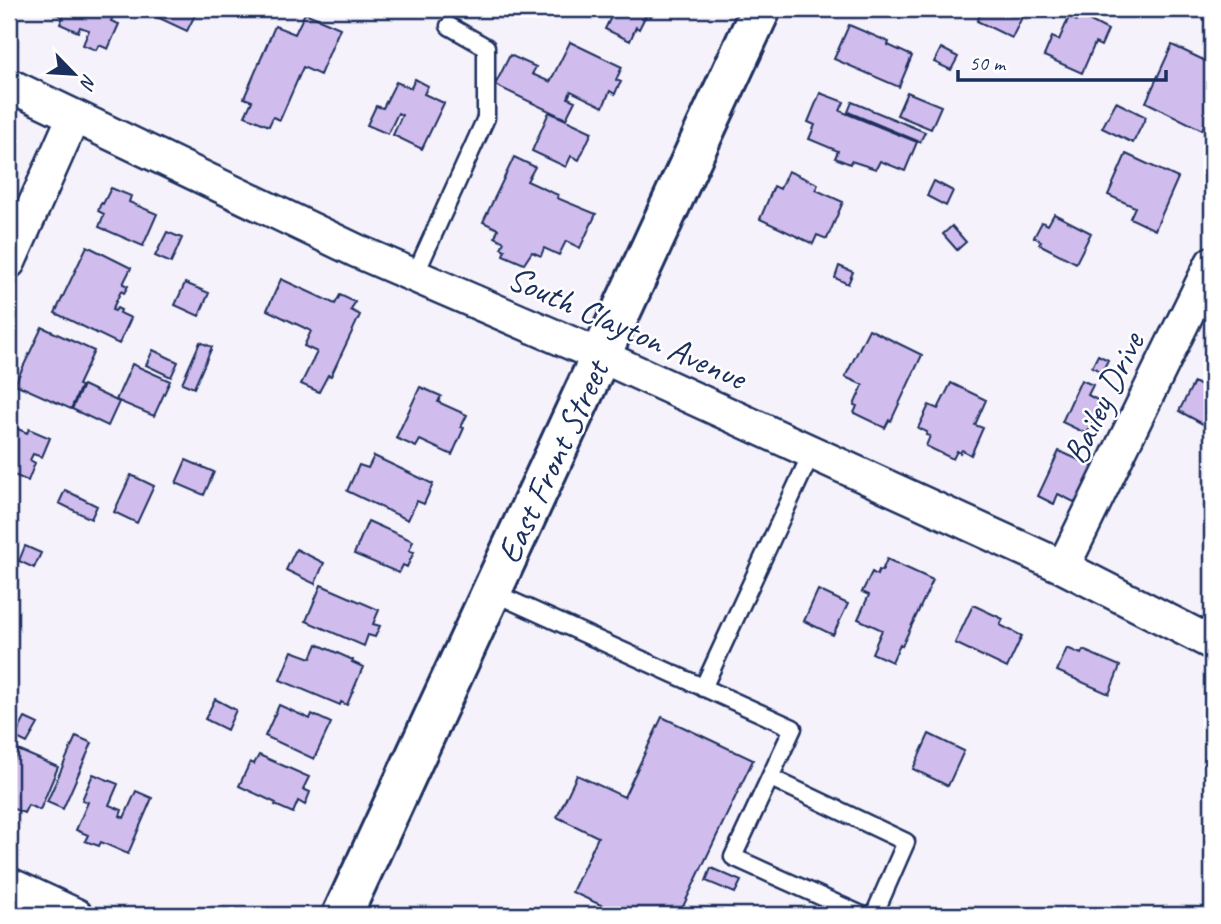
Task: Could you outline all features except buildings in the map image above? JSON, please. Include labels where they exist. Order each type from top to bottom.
[{"type":"main road","name":"East Front Street","points":[[342,915],[761,9]]},
{"type":"street","name":"South Clayton Avenue","points":[[9,85],[357,251],[601,356],[1063,567],[1212,643]]},
{"type":"street","points":[[9,262],[74,116]]},
{"type":"street","name":"Bailey Drive","points":[[1063,567],[1212,263]]},
{"type":"street","points":[[9,884],[76,915]]},
{"type":"lane","points":[[415,275],[486,118],[486,47],[449,26]]},
{"type":"lane","points":[[703,688],[812,453]]},
{"type":"lane","points":[[492,592],[793,728],[733,857],[862,915]]},
{"type":"lane","points":[[771,778],[906,842],[874,915]]}]
